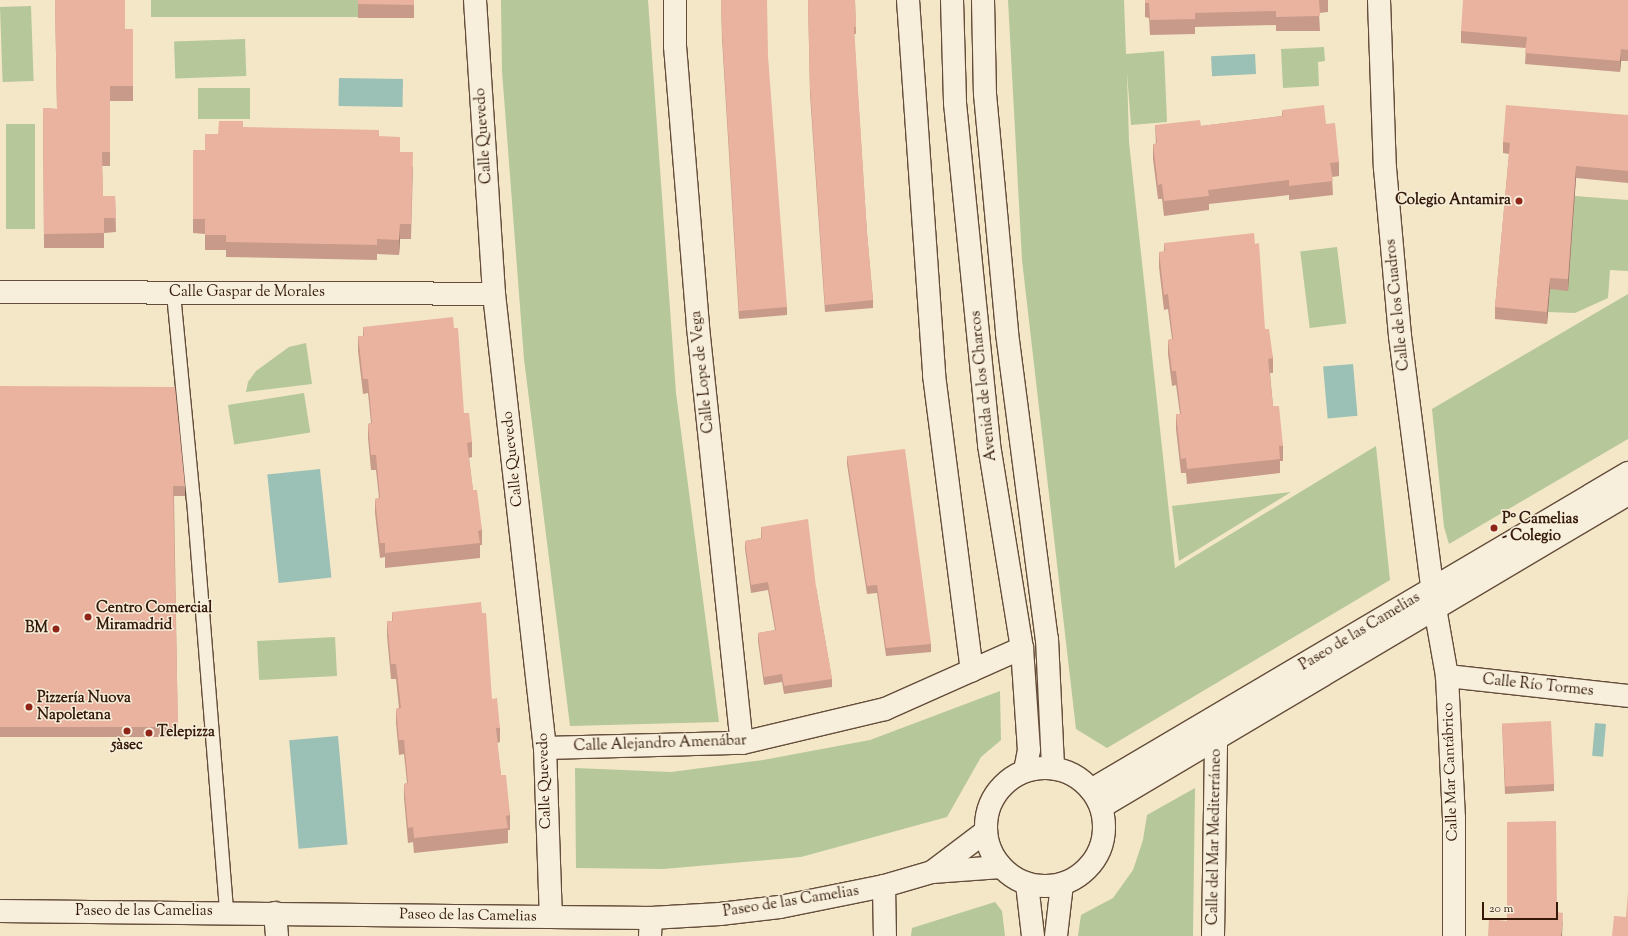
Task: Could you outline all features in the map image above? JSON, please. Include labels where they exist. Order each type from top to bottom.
[{"type":"street","name":"Calle Quevedo","points":[[475,0],[494,294],[546,748],[550,917]]},
{"type":"street","name":"Calle Lope de Vega","points":[[675,0],[676,46],[698,327],[742,743]]},
{"type":"street","points":[[908,0],[934,375],[972,671]]},
{"type":"street","name":"Avenida de los Charcos","points":[[952,0],[954,103],[990,445],[1022,648],[1029,750],[1025,771]]},
{"type":"street","name":"Avenida de los Charcos","points":[[983,0],[985,102],[1007,333],[1047,639],[1053,768]]},
{"type":"street","name":"Calle de los Cuadros","points":[[1379,0],[1385,168],[1400,336],[1434,598]]},
{"type":"street","name":"Calle Gaspar de Morales","points":[[0,292],[494,294]]},
{"type":"street","name":"Paseo de las Camelias","points":[[1096,799],[1216,737],[1628,473]]},
{"type":"street","name":"Paseo de las Camelias","points":[[1096,799],[1434,598],[1628,494]]},
{"type":"street","name":"Calle Mar Cantábrico","points":[[1434,598],[1447,676],[1454,818],[1454,936]]},
{"type":"street","name":"Calle Alejandro Amenábar","points":[[546,748],[742,743],[885,709],[1022,648]]},
{"type":"street","name":"Calle Río Tormes","points":[[1447,676],[1628,696]]},
{"type":"street","name":"Calle del Mar Mediterráneo","points":[[1212,936],[1216,737]]},
{"type":"street","points":[[1053,768],[1076,777],[1096,799],[1104,835],[1098,853],[1088,868],[1062,884],[1045,886],[1027,884],[1001,867],[993,856],[986,831],[989,807],[997,792],[1009,780],[1025,771],[1053,768]]},
{"type":"street","points":[[932,872],[986,831]]},
{"type":"street","points":[[932,872],[1001,867]]},
{"type":"street","name":"Paseo de las Camelias","points":[[0,911],[550,917],[651,927],[720,914],[780,907],[884,886],[932,872]]},
{"type":"street","points":[[1027,884],[1033,936]]},
{"type":"street","points":[[1056,936],[1062,884]]},
{"type":"street","points":[[884,886],[885,936]]},
{"type":"street","points":[[275,913],[277,936]]},
{"type":"lane","points":[[173,293],[193,499],[226,913]]},
{"type":"green space","points":[[151,0],[358,0],[358,17],[151,17]]},
{"type":"green space","points":[[501,0],[648,0],[676,393],[719,722],[570,726],[524,359],[502,71]]},
{"type":"green space","points":[[1008,0],[1124,0],[1126,54],[1164,51],[1167,122],[1131,125],[1127,73],[1129,142],[1175,568],[1376,446],[1390,580],[1107,748],[1076,729],[1022,260]]},
{"type":"green space","points":[[31,6],[34,81],[3,82],[0,7]]},
{"type":"green space","points":[[245,39],[246,76],[175,78],[174,41]]},
{"type":"green space","points":[[1324,47],[1325,61],[1318,62],[1319,86],[1283,88],[1281,49]]},
{"type":"green space","points":[[198,88],[250,88],[250,119],[198,119]]},
{"type":"green space","points":[[6,124],[35,124],[35,229],[6,229]]},
{"type":"green space","points":[[1575,196],[1628,200],[1628,271],[1610,270],[1608,298],[1575,313],[1548,312],[1550,289]]},
{"type":"green space","points":[[1337,247],[1346,323],[1310,328],[1300,252]]},
{"type":"green space","points":[[1628,294],[1628,439],[1449,544],[1444,527],[1432,409]]},
{"type":"green space","points":[[306,343],[312,384],[246,392],[248,382],[256,371],[289,347]]},
{"type":"green space","points":[[304,393],[310,433],[234,445],[228,405]]},
{"type":"green space","points":[[1291,492],[1179,561],[1172,506]]},
{"type":"green space","points":[[335,637],[337,676],[259,680],[257,641]]},
{"type":"green space","points":[[1000,691],[1001,740],[981,757],[947,817],[801,857],[663,869],[576,868],[575,768],[671,772],[763,760],[870,740]]},
{"type":"green space","points":[[1195,788],[1193,936],[1078,936],[1081,915],[1113,898],[1133,870],[1143,840],[1147,815]]},
{"type":"green space","points":[[995,902],[1002,911],[1005,936],[911,936],[912,928]]},
{"type":"water","points":[[1255,54],[1256,74],[1212,76],[1211,56]]},
{"type":"water","points":[[339,78],[403,79],[403,107],[339,106]]},
{"type":"water","points":[[1353,364],[1358,416],[1328,418],[1323,367]]},
{"type":"water","points":[[320,469],[331,577],[279,583],[267,475]]},
{"type":"water","points":[[1595,723],[1606,724],[1603,757],[1592,756]]},
{"type":"water","points":[[338,736],[347,845],[299,849],[289,740]]},
{"type":"building","points":[[55,0],[125,0],[125,29],[133,29],[133,86],[110,86],[110,152],[102,152],[103,196],[115,196],[116,218],[104,218],[104,233],[44,234],[43,108],[57,109]]},
{"type":"building","points":[[358,0],[414,0],[414,5],[358,4]]},
{"type":"building","points":[[721,0],[767,0],[768,56],[787,307],[739,311]]},
{"type":"building","points":[[808,0],[855,0],[856,27],[854,27],[867,233],[873,300],[825,305],[810,87]]},
{"type":"building","points":[[1145,0],[1319,0],[1320,16],[1276,17],[1276,11],[1195,13],[1195,19],[1150,20],[1149,3],[1145,3]]},
{"type":"building","points":[[1463,0],[1628,0],[1628,50],[1621,49],[1620,61],[1525,53],[1527,37],[1461,31]]},
{"type":"building","points":[[1324,105],[1326,124],[1335,123],[1339,162],[1330,163],[1333,181],[1289,186],[1289,180],[1208,190],[1209,196],[1164,201],[1162,184],[1158,185],[1153,144],[1157,143],[1155,125],[1200,120],[1201,126],[1283,116],[1282,110]]},
{"type":"building","points":[[1506,105],[1628,115],[1628,171],[1576,166],[1568,279],[1550,278],[1547,312],[1495,307],[1510,143],[1503,142]]},
{"type":"building","points":[[219,121],[243,121],[243,127],[379,130],[379,136],[400,137],[400,152],[413,152],[411,224],[400,224],[399,240],[377,239],[377,245],[226,242],[226,235],[205,235],[205,219],[193,219],[193,150],[205,150],[205,134],[218,134]]},
{"type":"building","points":[[1254,233],[1255,244],[1259,243],[1265,329],[1269,329],[1273,358],[1268,359],[1273,406],[1279,406],[1283,446],[1279,446],[1280,459],[1187,469],[1186,458],[1181,459],[1176,414],[1181,414],[1176,371],[1172,371],[1168,340],[1173,339],[1168,294],[1164,295],[1159,252],[1165,251],[1164,243]]},
{"type":"building","points":[[453,317],[454,328],[458,328],[464,413],[469,413],[472,442],[467,443],[473,490],[477,490],[482,530],[478,531],[480,543],[385,553],[385,543],[380,543],[375,499],[380,498],[376,455],[371,455],[368,424],[372,423],[368,379],[363,379],[358,336],[364,336],[363,327]]},
{"type":"building","name":"Centro Comercial Miramadrid","points":[[0,386],[175,387],[185,486],[173,486],[178,727],[0,727]]},
{"type":"building","points":[[905,449],[931,644],[886,648],[877,585],[867,586],[847,456]]},
{"type":"building","points":[[808,519],[816,587],[832,679],[784,686],[782,674],[764,677],[758,633],[776,630],[768,582],[751,585],[745,541],[762,538],[761,527]]},
{"type":"building","points":[[481,602],[482,613],[486,613],[492,699],[497,698],[500,728],[496,728],[501,775],[506,775],[510,815],[506,816],[508,828],[414,838],[413,827],[408,828],[404,784],[408,783],[404,740],[399,740],[396,709],[401,708],[396,664],[391,664],[387,621],[393,621],[392,612]]},
{"type":"building","points":[[1551,721],[1554,784],[1505,786],[1502,724]]},
{"type":"building","points":[[1556,821],[1557,912],[1563,913],[1561,936],[1488,936],[1489,919],[1507,921],[1507,822]]},
{"type":"building","points":[[1628,892],[1628,936],[1612,936],[1614,916],[1626,917]]},
{"type":"place","name":"Colegio Antamira","points":[[1519,201]]},
{"type":"place","name":"Pº Camelias - Colegio","points":[[1494,528]]},
{"type":"place","name":"Centro Comercial Miramadrid","points":[[88,617]]},
{"type":"place","name":"BM","points":[[56,629]]},
{"type":"place","name":"Pizzería Nuova Napoletana","points":[[29,707]]},
{"type":"place","name":"5àsec","points":[[127,731]]},
{"type":"place","name":"Telepizza","points":[[149,733]]}]
